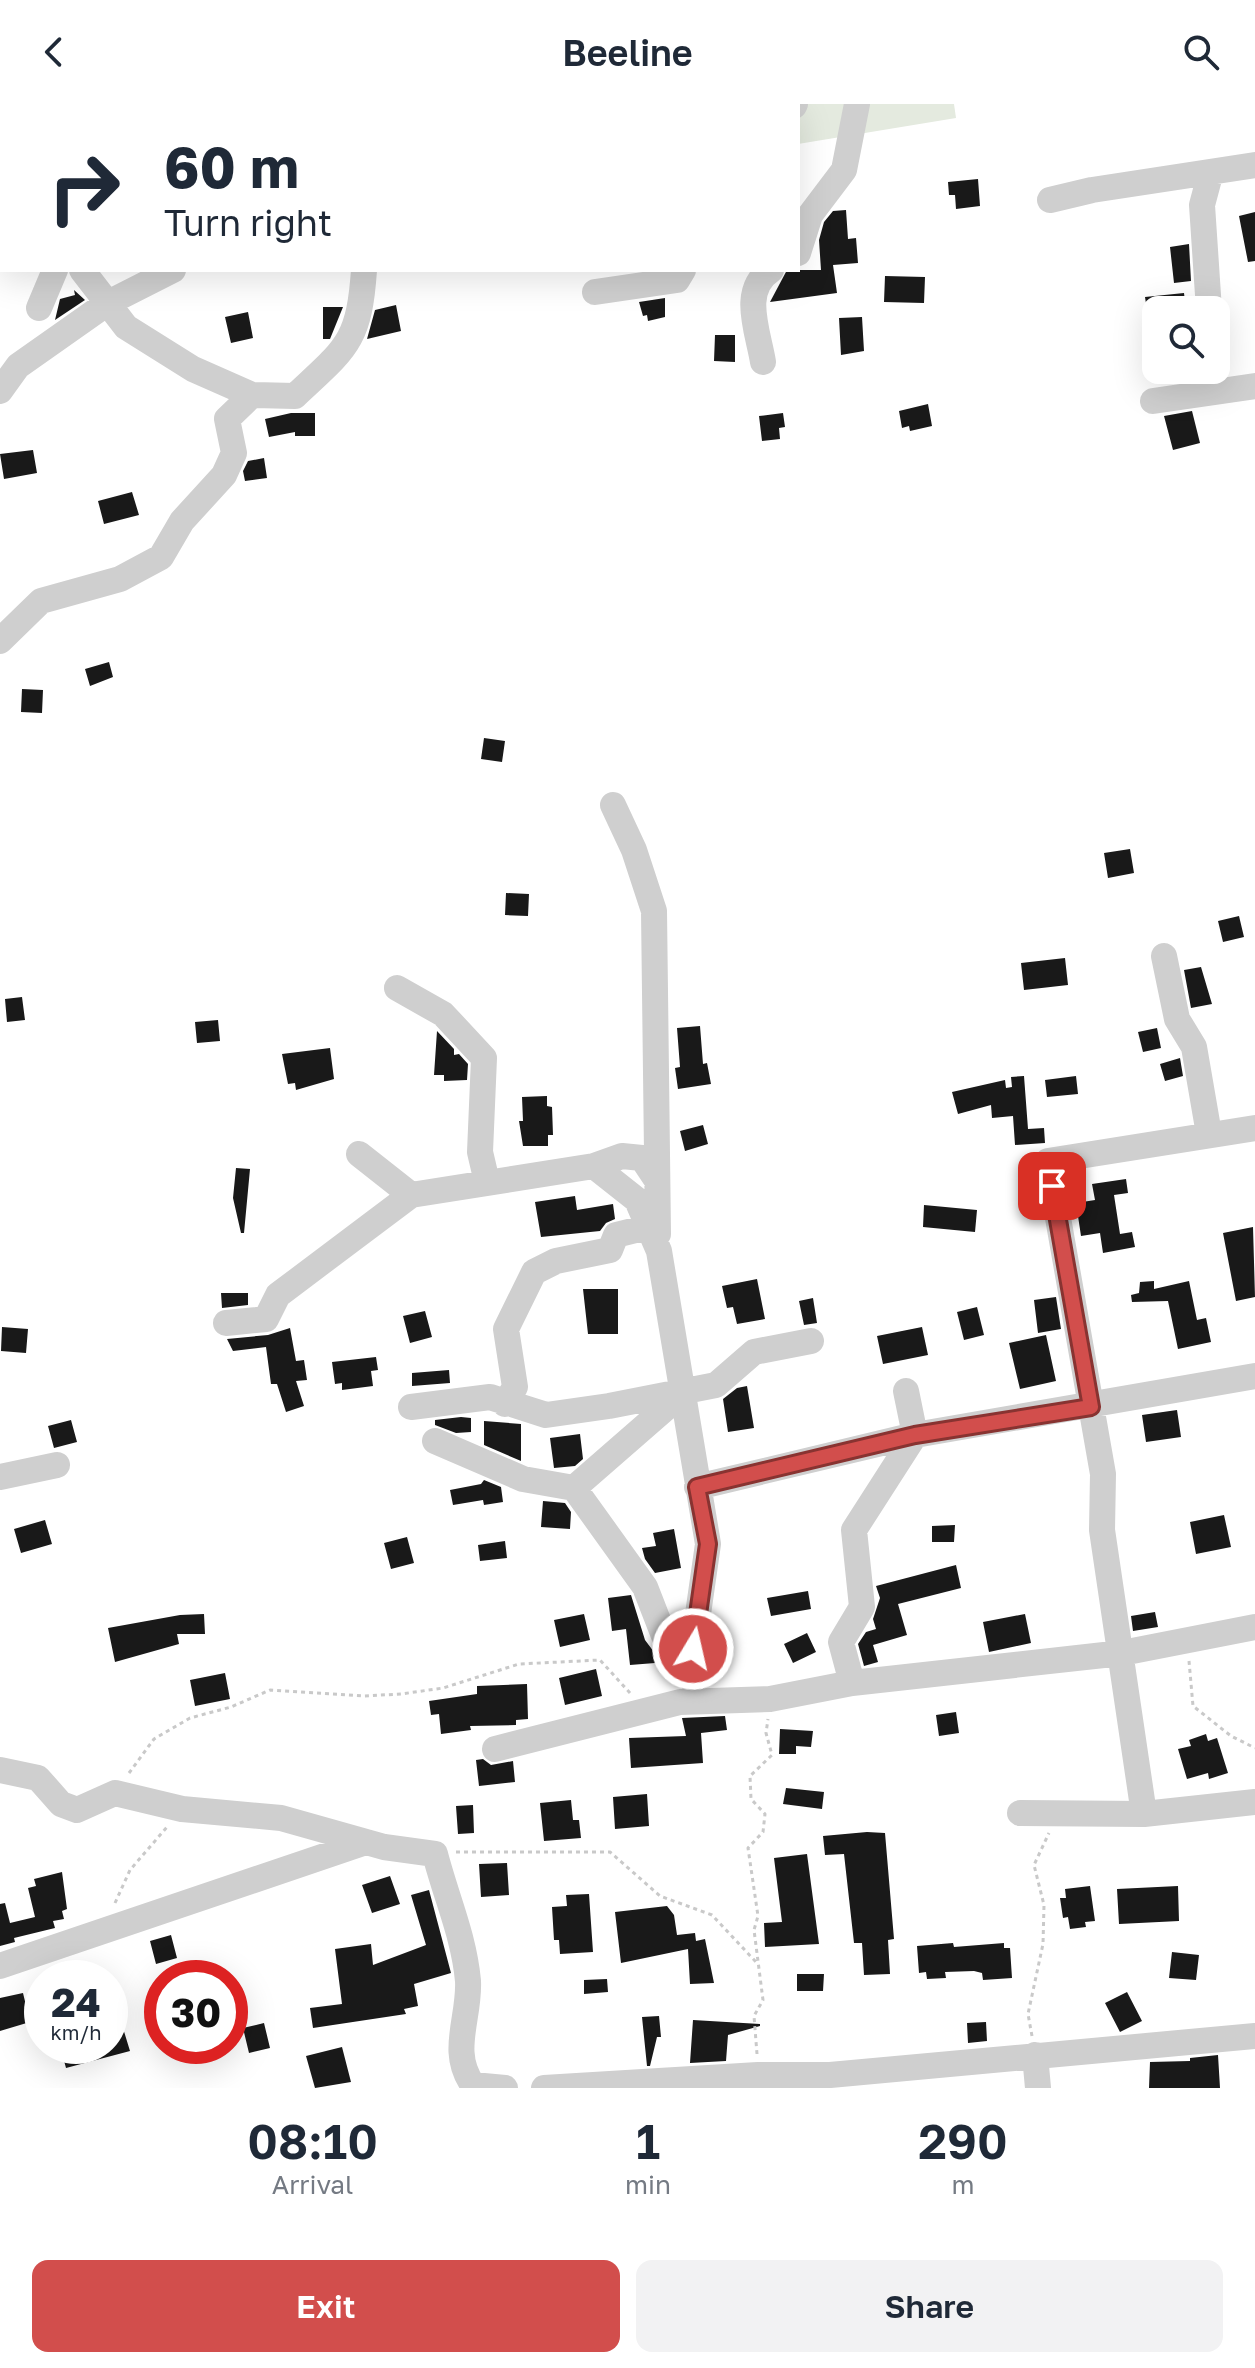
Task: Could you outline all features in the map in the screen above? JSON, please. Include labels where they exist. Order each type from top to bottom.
[{"type":"street","points":[[800,247],[810,215],[844,170],[857,104]]},
{"type":"street","points":[[1050,200],[1092,190],[1210,175],[1255,165]]},
{"type":"street","points":[[1208,296],[1202,205],[1210,175]]},
{"type":"street","points":[[39,308],[54,272]]},
{"type":"street","points":[[83,272],[126,327],[193,369],[252,395],[295,396],[347,347],[362,308],[364,272]]},
{"type":"street","points":[[0,391],[18,366],[106,304],[169,272]]},
{"type":"street","points":[[595,292],[677,280],[682,272]]},
{"type":"street","points":[[763,362],[752,292],[758,278],[768,272]]},
{"type":"street","points":[[1230,382],[1255,386]]},
{"type":"street","points":[[1153,401],[1202,384]]},
{"type":"street","points":[[0,641],[41,601],[120,579],[161,557],[182,521],[224,475],[234,453],[227,419],[252,395]]},
{"type":"street","points":[[613,805],[634,850],[654,911],[659,1251],[708,1544],[690,1670]]},
{"type":"street","points":[[1164,956],[1177,1019],[1194,1047],[1209,1134]]},
{"type":"street","points":[[397,988],[443,1014],[484,1058],[480,1152],[487,1182]]},
{"type":"street","points":[[1144,1814],[1102,1530],[1103,1474],[1048,1161],[1255,1128]]},
{"type":"street","points":[[359,1154],[411,1195]]},
{"type":"street","points":[[226,1323],[266,1319],[278,1295],[411,1195],[594,1166],[622,1156],[642,1158],[656,1179]]},
{"type":"street","points":[[594,1166],[637,1200],[659,1251]]},
{"type":"street","points":[[505,1404],[515,1387],[506,1329],[534,1272],[556,1261],[610,1250],[616,1235],[648,1227]]},
{"type":"street","points":[[411,1407],[490,1397],[546,1415],[683,1393],[716,1385],[754,1352],[811,1341]]},
{"type":"street","points":[[697,1487],[915,1435],[1091,1407],[1255,1376]]},
{"type":"street","points":[[852,1683],[841,1642],[862,1607],[854,1530],[915,1435],[906,1391]]},
{"type":"street","points":[[574,1488],[683,1393]]},
{"type":"street","points":[[435,1441],[523,1479],[574,1488],[645,1587],[666,1641],[690,1670],[699,1700]]},
{"type":"street","points":[[0,1477],[57,1465]]},
{"type":"street","points":[[495,1749],[699,1700],[770,1699],[852,1683],[1122,1653],[1255,1627]]},
{"type":"street","points":[[0,1770],[38,1778],[61,1804],[77,1810],[115,1793],[182,1809],[281,1818],[366,1842],[435,1854],[458,1921],[468,1984],[459,2055],[464,2072],[472,2086],[505,2088]]},
{"type":"street","points":[[1020,1813],[1144,1814],[1255,1802]]},
{"type":"street","points":[[0,1966],[366,1842]]},
{"type":"street","points":[[544,2088],[758,2075],[830,2075],[1255,2036]]},
{"type":"street","points":[[1035,2055],[1038,2088]]},
{"type":"path","points":[[1187,1641],[1193,1706],[1231,1736],[1255,1748]]},
{"type":"path","points":[[115,1793],[154,1739],[190,1718],[231,1707],[270,1690],[364,1696],[401,1694],[443,1688],[519,1664],[600,1660],[619,1677],[643,1712]]},
{"type":"path","points":[[758,2075],[754,2016],[763,2000],[754,1930],[758,1916],[748,1848],[763,1832],[765,1814],[751,1799],[750,1776],[772,1755],[766,1733],[770,1699]]},
{"type":"path","points":[[112,1929],[116,1897],[130,1870],[182,1809]]},
{"type":"path","points":[[1035,2055],[1028,2014],[1043,1944],[1044,1905],[1034,1865],[1058,1814]]},
{"type":"path","points":[[435,1854],[506,1850],[610,1852],[660,1896],[712,1915],[758,1965]]},
{"type":"shaded area","points":[[800,104],[954,104],[956,118],[800,144]]},
{"type":"building","points":[[978,179],[980,206],[956,209],[955,195],[949,195],[948,182]]},
{"type":"building","points":[[846,210],[848,239],[856,238],[858,263],[833,265],[837,293],[770,302],[786,272],[821,270],[819,240],[824,222],[833,211]]},
{"type":"building","points":[[1255,212],[1255,261],[1248,262],[1239,216]]},
{"type":"building","points":[[1189,244],[1191,281],[1174,283],[1170,247]]},
{"type":"building","points":[[885,276],[925,277],[924,303],[884,302]]},
{"type":"building","points":[[74,290],[85,300],[55,320],[60,299],[75,295]]},
{"type":"building","points":[[1184,293],[1184,296],[1155,296]]},
{"type":"building","points":[[665,298],[665,317],[648,321],[639,302]]},
{"type":"building","points":[[396,305],[401,331],[367,339],[375,310]]},
{"type":"building","points":[[323,307],[343,307],[330,339],[323,339]]},
{"type":"building","points":[[248,312],[253,338],[231,343],[225,317]]},
{"type":"building","points":[[862,317],[864,351],[841,355],[839,318]]},
{"type":"building","points":[[715,335],[735,335],[735,362],[714,361]]},
{"type":"building","points":[[928,404],[932,426],[910,431],[909,426],[902,428],[899,411]]},
{"type":"building","points":[[1192,411],[1200,443],[1173,450],[1164,416]]},
{"type":"building","points":[[291,413],[315,413],[315,436],[295,436],[295,432],[269,437],[265,419]]},
{"type":"building","points":[[783,413],[785,427],[779,428],[780,439],[762,441],[759,416]]},
{"type":"building","points":[[33,450],[37,473],[4,479],[0,454]]},
{"type":"building","points":[[264,458],[267,478],[245,481],[243,471],[248,461]]},
{"type":"building","points":[[132,492],[139,515],[104,524],[98,501]]},
{"type":"building","points":[[109,662],[113,677],[90,686],[85,669]]},
{"type":"building","points":[[22,689],[43,690],[42,713],[21,712]]},
{"type":"building","points":[[484,738],[505,741],[502,762],[481,759]]},
{"type":"building","points":[[1130,849],[1134,873],[1108,878],[1104,853]]},
{"type":"building","points":[[506,893],[529,894],[528,916],[505,915]]},
{"type":"building","points":[[1239,916],[1244,937],[1223,942],[1218,921]]},
{"type":"building","points":[[1065,958],[1068,985],[1024,990],[1021,963]]},
{"type":"building","points":[[1201,967],[1212,1004],[1191,1008],[1184,970]]},
{"type":"building","points":[[22,997],[25,1020],[7,1022],[5,999]]},
{"type":"building","points":[[218,1020],[220,1041],[197,1043],[195,1022]]},
{"type":"building","points":[[700,1026],[703,1064],[707,1063],[711,1084],[678,1089],[675,1068],[680,1067],[677,1028]]},
{"type":"building","points":[[1157,1028],[1161,1048],[1143,1052],[1138,1032]]},
{"type":"building","points":[[437,1031],[454,1049],[454,1055],[459,1054],[468,1064],[467,1080],[444,1081],[444,1075],[434,1075]]},
{"type":"building","points":[[330,1048],[334,1079],[296,1090],[295,1083],[288,1084],[282,1054]]},
{"type":"building","points":[[1180,1058],[1183,1076],[1165,1081],[1160,1064]]},
{"type":"building","points":[[1024,1076],[1028,1129],[1044,1128],[1045,1143],[1015,1145],[1013,1116],[992,1118],[991,1105],[958,1114],[952,1092],[1005,1080],[1006,1088],[1012,1087],[1011,1077]]},
{"type":"building","points":[[1076,1076],[1078,1094],[1047,1097],[1045,1080]]},
{"type":"building","points":[[547,1096],[547,1106],[552,1107],[553,1135],[548,1135],[548,1146],[523,1146],[519,1121],[523,1121],[522,1097]]},
{"type":"building","points":[[703,1125],[708,1144],[685,1151],[680,1131]]},
{"type":"building","points":[[236,1168],[250,1169],[244,1233],[241,1233],[233,1198]]},
{"type":"building","points":[[1126,1179],[1128,1193],[1114,1195],[1120,1234],[1132,1232],[1135,1247],[1103,1253],[1100,1233],[1081,1236],[1076,1203],[1095,1200],[1092,1184]]},
{"type":"building","points":[[575,1196],[577,1210],[613,1204],[615,1219],[606,1223],[600,1231],[541,1237],[535,1202]]},
{"type":"building","points":[[924,1205],[977,1210],[975,1232],[923,1227]]},
{"type":"building","points":[[1253,1227],[1255,1297],[1236,1301],[1223,1233]]},
{"type":"building","points":[[757,1279],[765,1319],[737,1324],[733,1307],[727,1308],[722,1286]]},
{"type":"building","points":[[1154,1281],[1154,1289],[1189,1281],[1197,1320],[1206,1318],[1211,1342],[1178,1349],[1168,1301],[1132,1302],[1131,1295],[1139,1293],[1140,1282]]},
{"type":"building","points":[[583,1289],[618,1289],[618,1334],[588,1334]]},
{"type":"building","points":[[221,1293],[248,1293],[248,1305],[222,1308]]},
{"type":"building","points":[[1056,1297],[1061,1329],[1038,1333],[1034,1300]]},
{"type":"building","points":[[813,1298],[817,1323],[804,1325],[799,1301]]},
{"type":"building","points":[[977,1307],[984,1335],[964,1340],[957,1312]]},
{"type":"building","points":[[425,1311],[432,1337],[410,1343],[403,1316]]},
{"type":"building","points":[[2,1327],[28,1329],[26,1353],[1,1351]]},
{"type":"building","points":[[922,1327],[928,1355],[883,1364],[877,1336]]},
{"type":"building","points":[[290,1328],[296,1361],[304,1360],[307,1380],[296,1381],[304,1406],[286,1412],[277,1384],[271,1384],[266,1347],[233,1351],[227,1339],[268,1335]]},
{"type":"building","points":[[1046,1335],[1056,1381],[1020,1389],[1009,1343]]},
{"type":"building","points":[[376,1357],[378,1370],[371,1371],[373,1386],[342,1390],[342,1383],[335,1384],[332,1362]]},
{"type":"building","points":[[449,1370],[450,1383],[412,1386],[412,1373]]},
{"type":"building","points":[[747,1386],[754,1428],[728,1432],[723,1399],[737,1388]]},
{"type":"building","points":[[1177,1410],[1181,1437],[1146,1442],[1142,1415]]},
{"type":"building","points":[[471,1418],[471,1432],[456,1433],[435,1425],[435,1420]]},
{"type":"building","points":[[71,1420],[77,1442],[54,1448],[48,1426]]},
{"type":"building","points":[[484,1421],[521,1424],[521,1461],[484,1445]]},
{"type":"building","points":[[580,1434],[583,1459],[575,1466],[554,1468],[550,1438]]},
{"type":"building","points":[[484,1480],[501,1487],[503,1502],[484,1505],[483,1500],[453,1505],[450,1490],[481,1484]]},
{"type":"building","points":[[543,1501],[565,1503],[571,1512],[570,1529],[541,1527]]},
{"type":"building","points":[[1224,1515],[1231,1547],[1196,1554],[1190,1522]]},
{"type":"building","points":[[45,1520],[52,1544],[21,1553],[14,1529]]},
{"type":"building","points":[[955,1525],[954,1542],[932,1542],[932,1526]]},
{"type":"building","points":[[674,1529],[681,1568],[655,1573],[645,1559],[642,1548],[656,1546],[653,1533]]},
{"type":"building","points":[[407,1537],[414,1563],[391,1569],[384,1543]]},
{"type":"building","points":[[505,1541],[507,1558],[480,1561],[478,1545]]},
{"type":"building","points":[[956,1565],[961,1588],[898,1604],[907,1635],[873,1645],[878,1662],[864,1666],[858,1644],[866,1632],[876,1629],[873,1619],[880,1598],[876,1586]]},
{"type":"building","points":[[808,1591],[811,1609],[771,1616],[767,1598]]},
{"type":"building","points":[[631,1595],[645,1640],[654,1652],[655,1663],[630,1665],[626,1629],[612,1631],[608,1598]]},
{"type":"building","points":[[1155,1612],[1158,1627],[1133,1631],[1131,1616]]},
{"type":"building","points":[[204,1614],[205,1634],[177,1634],[179,1644],[115,1662],[108,1628],[180,1615]]},
{"type":"building","points":[[584,1614],[590,1640],[560,1647],[554,1620]]},
{"type":"building","points":[[1025,1614],[1031,1643],[989,1652],[983,1622]]},
{"type":"building","points":[[807,1633],[816,1652],[793,1663],[784,1644]]},
{"type":"building","points":[[596,1669],[602,1696],[565,1705],[559,1678]]},
{"type":"building","points":[[225,1673],[230,1699],[195,1706],[190,1680]]},
{"type":"building","points":[[527,1684],[528,1719],[516,1720],[516,1725],[470,1726],[471,1730],[441,1734],[439,1714],[431,1715],[429,1701],[477,1694],[477,1686]]},
{"type":"building","points":[[956,1712],[959,1733],[939,1736],[936,1715]]},
{"type":"building","points":[[725,1716],[727,1730],[701,1733],[703,1763],[631,1768],[629,1738],[686,1736],[682,1718]]},
{"type":"building","points":[[780,1729],[813,1731],[811,1747],[796,1746],[796,1754],[779,1754]]},
{"type":"building","points":[[1206,1734],[1208,1741],[1217,1738],[1228,1773],[1209,1779],[1208,1773],[1187,1779],[1178,1749],[1191,1746],[1189,1740]]},
{"type":"building","points":[[483,1759],[491,1765],[513,1761],[515,1782],[479,1786],[476,1760]]},
{"type":"building","points":[[786,1788],[824,1792],[822,1809],[783,1804]]},
{"type":"building","points":[[647,1794],[649,1826],[615,1829],[613,1797]]},
{"type":"building","points":[[571,1800],[573,1820],[579,1820],[581,1838],[544,1841],[540,1803]]},
{"type":"building","points":[[473,1805],[474,1833],[458,1834],[456,1806]]},
{"type":"building","points":[[885,1833],[894,1939],[888,1940],[890,1974],[864,1975],[862,1943],[854,1943],[844,1854],[825,1855],[823,1836]]},
{"type":"building","points":[[807,1854],[819,1944],[765,1947],[764,1923],[782,1922],[774,1858]]},
{"type":"building","points":[[507,1863],[509,1895],[481,1897],[479,1864]]},
{"type":"building","points":[[62,1872],[67,1909],[62,1911],[64,1919],[53,1921],[55,1928],[14,1938],[15,1942],[0,1946],[0,1904],[5,1903],[10,1923],[35,1917],[28,1888],[36,1886],[34,1879]]},
{"type":"building","points":[[390,1876],[400,1904],[372,1913],[362,1885]]},
{"type":"building","points":[[1090,1886],[1095,1921],[1085,1922],[1086,1927],[1070,1929],[1068,1917],[1063,1918],[1060,1898],[1066,1898],[1065,1889]]},
{"type":"building","points":[[1178,1886],[1179,1921],[1119,1924],[1117,1889]]},
{"type":"building","points":[[429,1890],[451,1973],[414,1984],[418,2006],[404,2009],[406,2014],[313,2028],[310,2008],[342,2004],[335,1949],[371,1944],[373,1965],[426,1945],[411,1895]]},
{"type":"building","points":[[589,1894],[593,1952],[560,1954],[559,1940],[554,1940],[552,1907],[567,1906],[566,1895]]},
{"type":"building","points":[[667,1906],[674,1915],[677,1935],[695,1933],[696,1941],[705,1939],[714,1983],[690,1984],[688,1949],[621,1963],[615,1912]]},
{"type":"building","points":[[171,1935],[177,1958],[155,1960],[150,1941]]},
{"type":"building","points":[[953,1943],[954,1947],[1004,1943],[1004,1948],[1010,1948],[1012,1978],[983,1980],[982,1973],[974,1971],[945,1972],[946,1978],[927,1979],[926,1972],[919,1973],[917,1946]]},
{"type":"building","points":[[1172,1952],[1199,1955],[1196,1980],[1169,1978]]},
{"type":"building","points":[[797,1974],[824,1974],[823,1991],[797,1991]]},
{"type":"building","points":[[607,1979],[608,1992],[584,1994],[584,1980]]},
{"type":"building","points":[[1127,1992],[1142,2021],[1120,2032],[1105,2003]]},
{"type":"building","points":[[23,1993],[24,2024],[0,2031],[0,1998]]},
{"type":"building","points":[[659,2016],[661,2037],[657,2037],[650,2066],[647,2066],[642,2017]]},
{"type":"building","points":[[693,2020],[760,2026],[728,2035],[726,2061],[690,2063]]},
{"type":"building","points":[[986,2022],[987,2041],[968,2043],[967,2023]]},
{"type":"building","points":[[264,2023],[270,2048],[249,2053],[248,2027]]},
{"type":"building","points":[[342,2047],[351,2082],[315,2088],[306,2056]]},
{"type":"building","points":[[1218,2055],[1220,2088],[1149,2088],[1150,2062],[1190,2061],[1190,2058]]},
{"type":"route","points":[[693,1649],[708,1544],[697,1487],[915,1435],[1091,1407],[1052,1186]]}]
